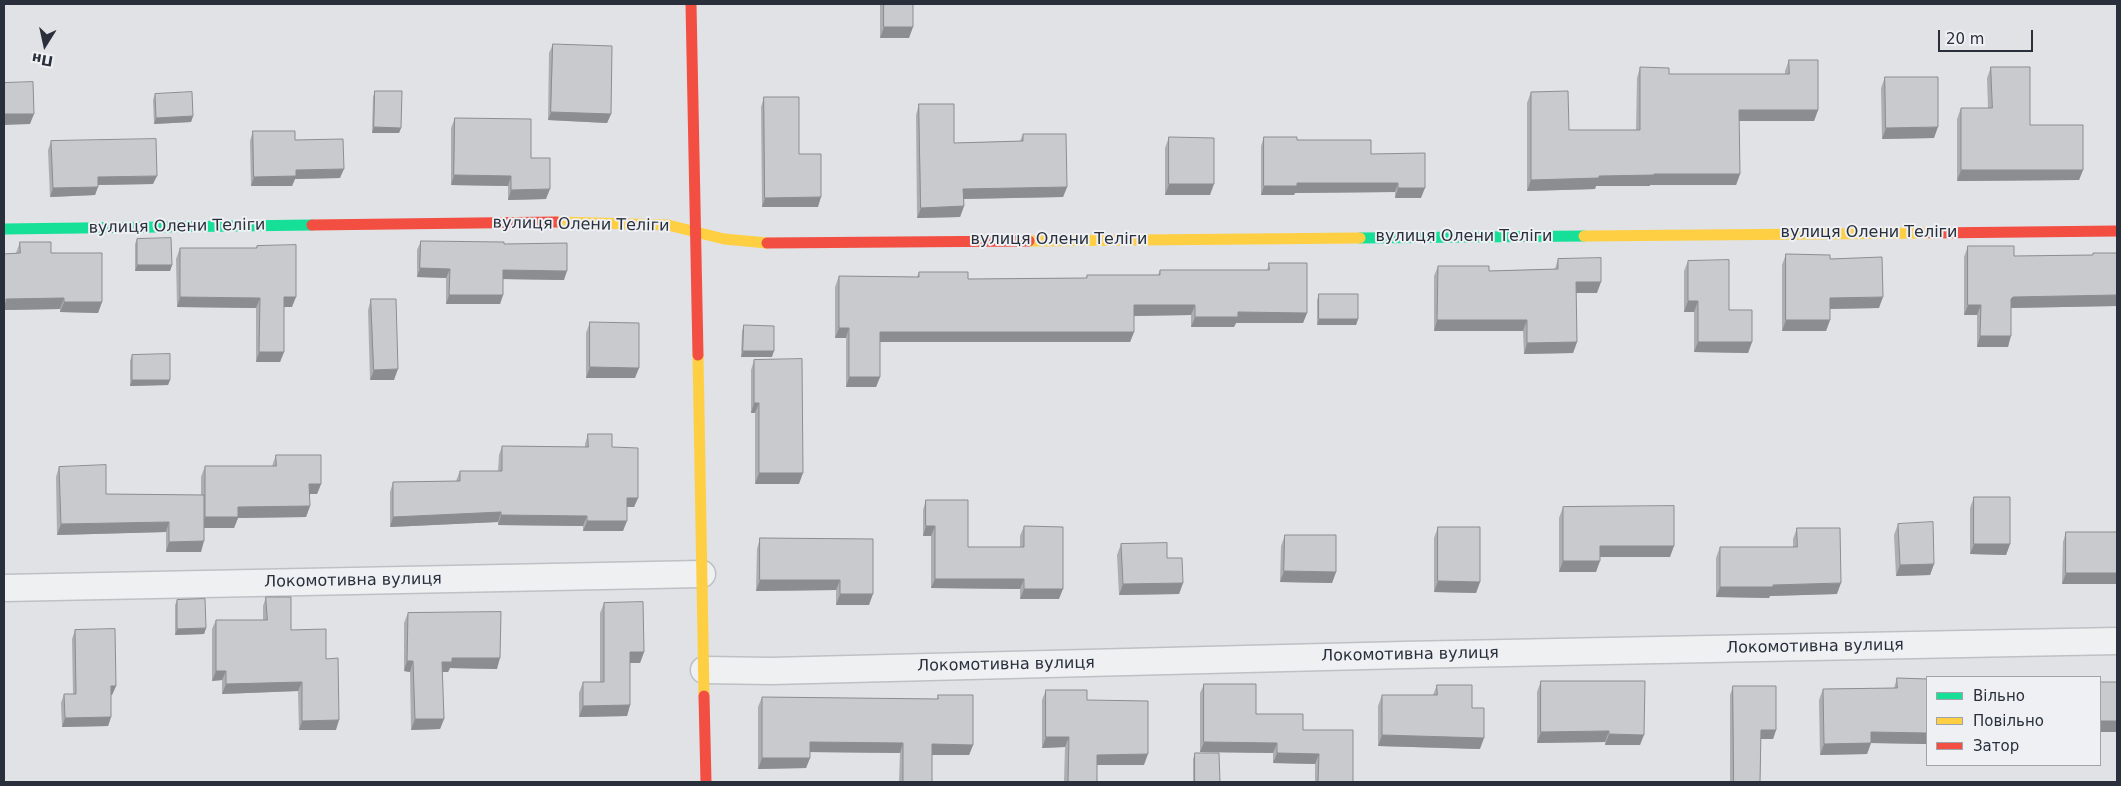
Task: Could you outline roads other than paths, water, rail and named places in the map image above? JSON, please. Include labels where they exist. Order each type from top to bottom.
[{"type":"street","points":[[691,4],[706,782]]},
{"type":"street","name":"вулиця Олени Теліги","points":[[4,229],[548,222],[668,225],[724,239],[766,242],[2117,231]]},
{"type":"street","name":"Локомотивна вулиця","points":[[4,588],[702,574]]},
{"type":"street","name":"Локомотивна вулиця","points":[[704,670],[771,671],[2117,641]]}]
